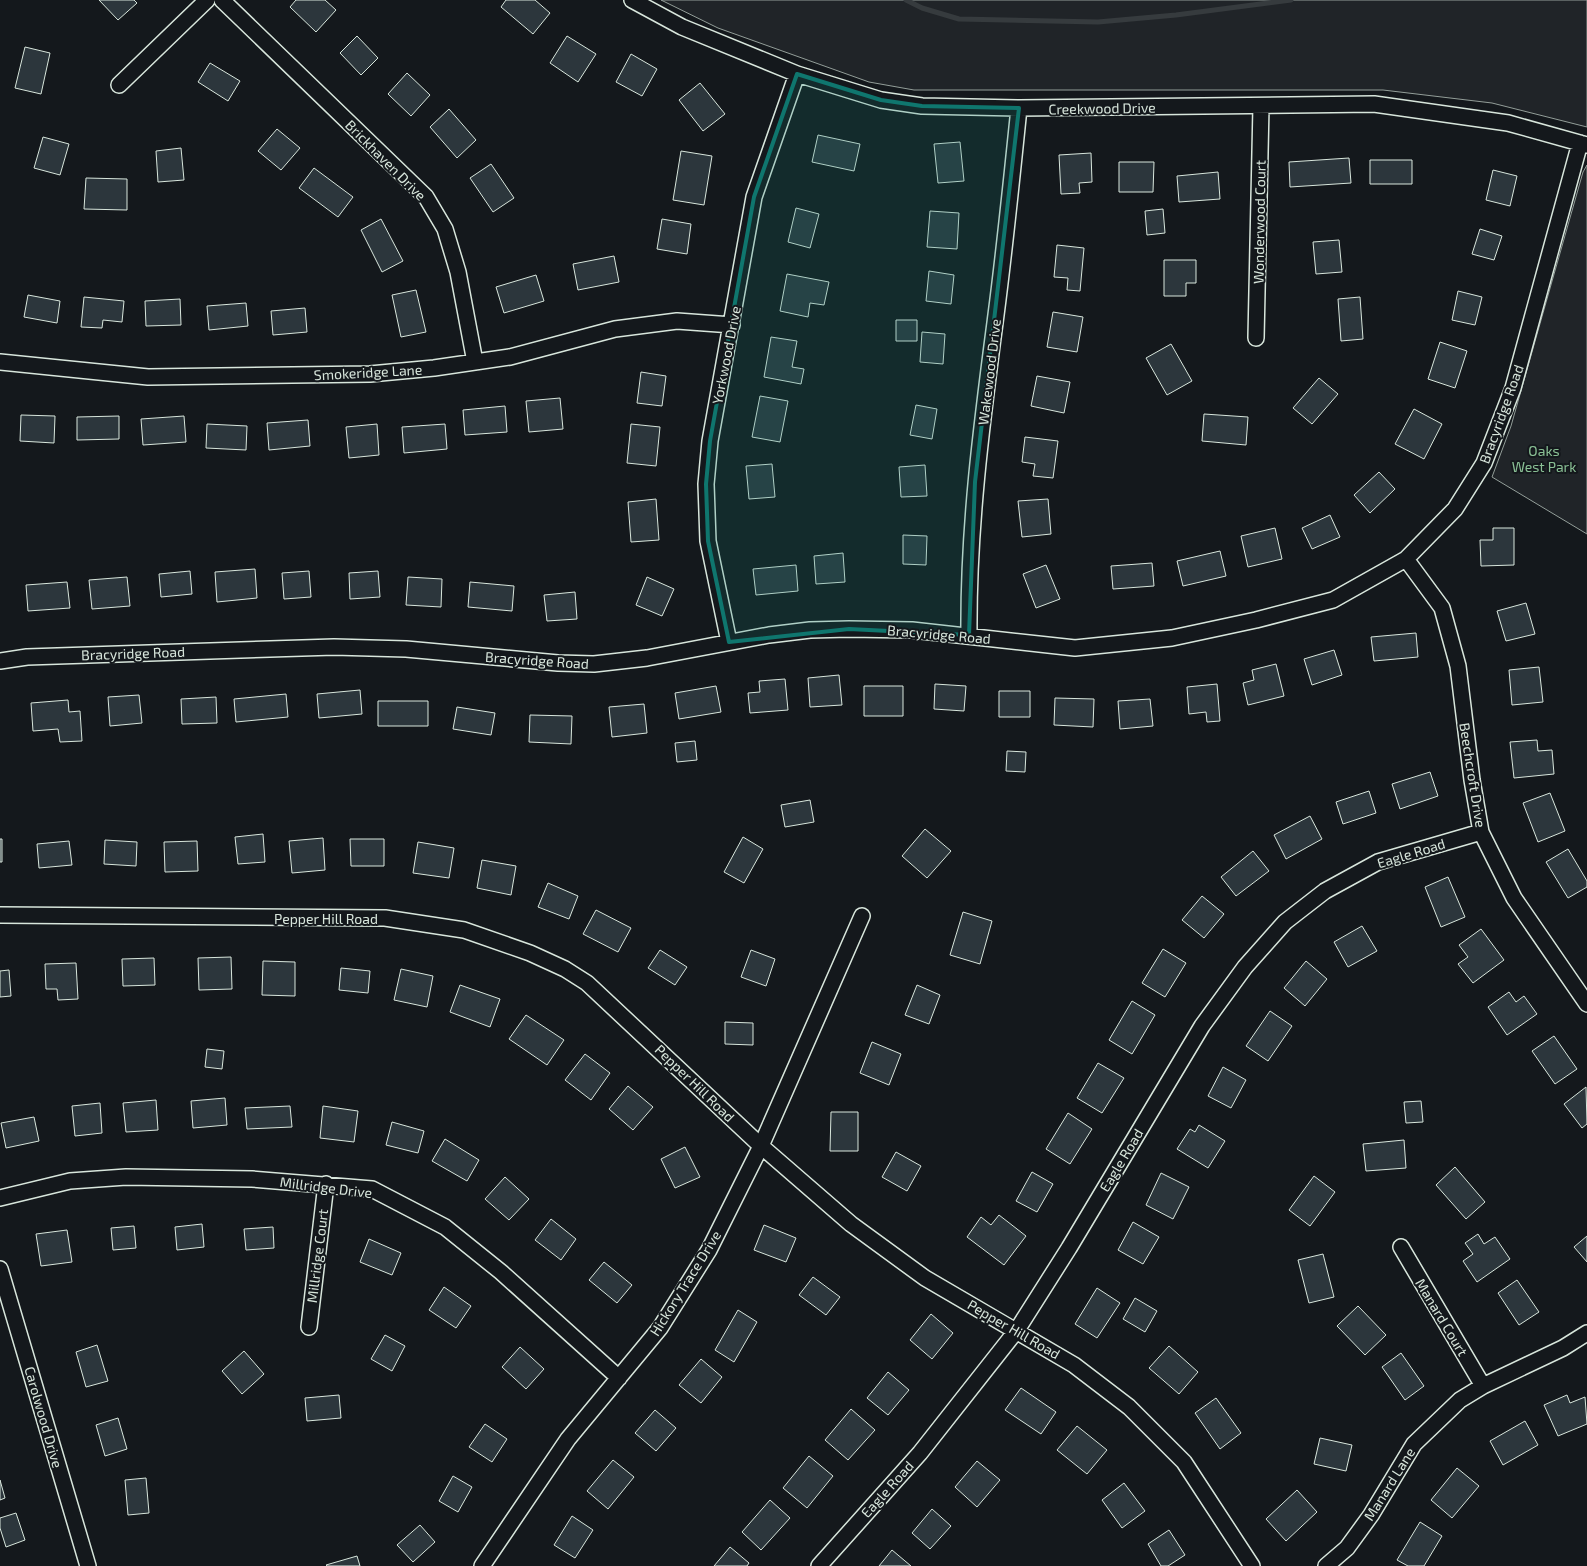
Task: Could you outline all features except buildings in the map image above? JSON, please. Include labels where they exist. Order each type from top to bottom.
[{"type":"street","points":[[119,85],[207,0]]},
{"type":"street","name":"Brickhaven Drive","points":[[222,0],[426,197],[445,229],[458,272],[475,362]]},
{"type":"street","name":"Creekwood Drive","points":[[632,0],[682,27],[797,74],[881,100],[922,106],[1020,108],[1374,104],[1508,123],[1583,144]]},
{"type":"street","name":"Yorkwood Drive","points":[[729,642],[708,541],[706,484],[710,440],[754,197],[797,74]]},
{"type":"street","name":"Wonderwood Court","points":[[1256,338],[1261,106]]},
{"type":"street","name":"Wakewood Drive","points":[[969,635],[968,570],[975,482],[1006,240],[1020,108]]},
{"type":"street","name":"Bracyridge Road","points":[[0,661],[27,657],[334,648],[406,649],[558,664],[594,664],[647,658],[729,642],[820,630],[912,630],[1075,648],[1172,638],[1256,620],[1333,600],[1406,559],[1455,509],[1484,463],[1513,388],[1583,144]]},
{"type":"street","name":"Smokeridge Lane","points":[[0,362],[148,377],[370,374],[510,357],[615,330],[676,321],[732,325]]},
{"type":"street","name":"Beechcroft Drive","points":[[1406,559],[1442,608],[1458,666],[1472,780],[1481,832],[1514,898],[1587,1004]]},
{"type":"street","name":"Eagle Road","points":[[819,1566],[920,1453],[1016,1330],[1068,1248],[1202,1026],[1245,967],[1286,922],[1325,891],[1378,862],[1481,832]]},
{"type":"street","name":"Pepper Hill Road","points":[[0,915],[385,918],[464,930],[530,953],[587,983],[761,1146],[858,1230],[925,1278],[1074,1364],[1129,1407],[1184,1462],[1252,1566]]},
{"type":"street","name":"Hickory Trace Drive","points":[[482,1566],[568,1439],[660,1328],[709,1250],[761,1146],[862,916]]},
{"type":"street","name":"Millridge Drive","points":[[0,1198],[70,1182],[126,1178],[252,1179],[372,1189],[445,1227],[501,1272],[619,1378]]},
{"type":"street","name":"Millridge Court","points":[[309,1327],[326,1184]]},
{"type":"street","name":"Manard Court","points":[[1401,1247],[1483,1386]]},
{"type":"street","name":"Carolwood Drive","points":[[0,1269],[88,1566]]},
{"type":"street","name":"Manard Lane","points":[[1326,1566],[1347,1548],[1371,1515],[1414,1444],[1460,1400],[1483,1386],[1563,1348],[1587,1332]]},
{"type":"highlighted area","points":[[797,74],[881,100],[922,106],[1019,108],[975,482],[969,635],[849,629],[729,642],[708,541],[706,484],[710,441],[754,197]]},
{"type":"green space","points":[[661,0],[1587,0],[1587,127],[1492,103],[1383,90],[914,90],[869,82],[718,28]]},
{"type":"green space","name":"Oaks West Park","points":[[1587,165],[1587,534],[1492,477],[1511,426],[1583,172]]},
{"type":"waterway","points":[[906,0],[922,8],[959,19],[1098,22],[1176,15],[1291,0]]}]
